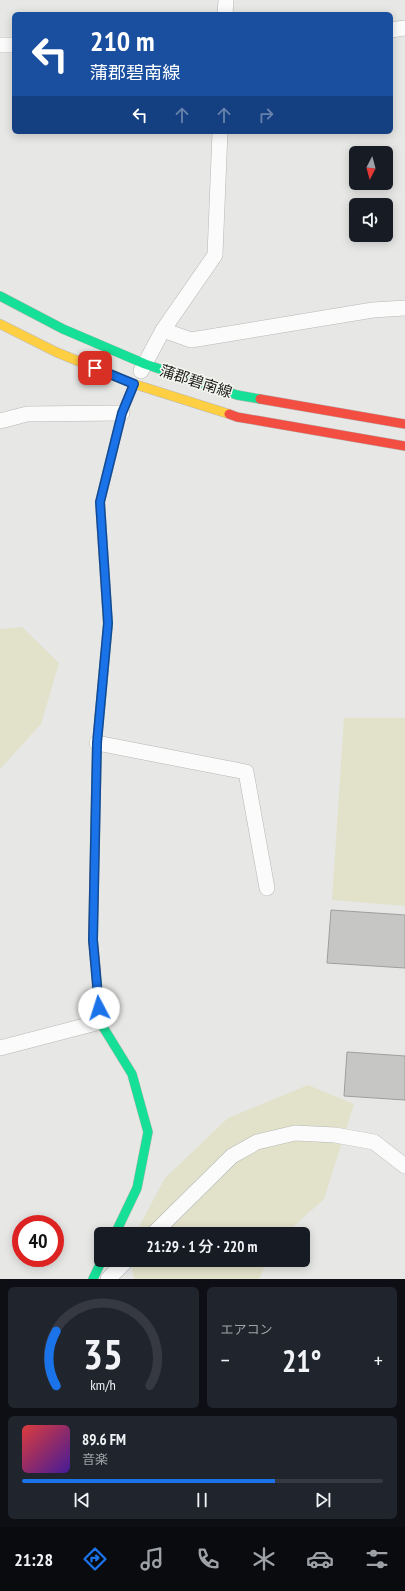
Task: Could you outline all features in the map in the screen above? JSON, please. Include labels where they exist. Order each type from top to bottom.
[{"type":"street","points":[[225,12],[226,0]]},
{"type":"street","points":[[393,30],[405,28]]},
{"type":"street","points":[[0,45],[12,45]]},
{"type":"street","points":[[118,1227],[137,1188],[148,1132],[132,1074],[100,1022],[93,940],[97,743],[108,623],[100,502],[122,413],[134,384],[163,330],[215,255],[220,134]]},
{"type":"street","name":"蒲郡碧南線","points":[[0,296],[63,328],[145,364],[237,395],[405,424]]},
{"type":"street","points":[[163,330],[191,340],[373,310],[405,308]]},
{"type":"street","name":"蒲郡碧南線","points":[[0,324],[56,352],[134,384],[237,418],[405,446]]},
{"type":"street","points":[[0,421],[27,414],[122,413]]},
{"type":"street","points":[[97,743],[246,772],[267,888]]},
{"type":"street","points":[[0,1048],[100,1022]]},
{"type":"street","points":[[160,1227],[232,1156],[257,1142],[295,1133],[335,1135],[374,1142],[405,1166]]},
{"type":"street","points":[[93,1279],[99,1267]]},
{"type":"street","points":[[108,1279],[120,1267]]},
{"type":"green space","points":[[22,627],[59,663],[41,724],[0,769],[0,629]]},
{"type":"green space","points":[[344,718],[405,718],[405,906],[332,900]]},
{"type":"green space","points":[[308,1085],[354,1104],[324,1199],[293,1227],[139,1227],[165,1178],[228,1118]]},
{"type":"green space","points":[[132,1267],[265,1267],[259,1279],[134,1279]]},
{"type":"building","points":[[331,910],[405,915],[405,968],[327,963]]},
{"type":"building","points":[[347,1052],[405,1056],[405,1100],[344,1096]]},
{"type":"traffic: fast","points":[[0,296],[63,329],[145,364],[237,395],[260,399]]},
{"type":"traffic: fast","points":[[95,836],[97,743],[108,625]]},
{"type":"traffic: fast","points":[[96,971],[100,1022],[132,1074],[148,1132],[137,1188],[118,1227]]},
{"type":"traffic: fast","points":[[93,1279],[99,1267]]},
{"type":"traffic: slow","points":[[0,324],[56,352],[134,384],[229,414]]},
{"type":"traffic: slow","points":[[108,625],[100,502],[122,413],[134,384]]},
{"type":"traffic: jam","points":[[260,399],[405,424]]},
{"type":"traffic: jam","points":[[229,414],[237,417],[405,446]]},
{"type":"traffic: jam","points":[[95,836],[93,940],[96,971]]},
{"type":"route","points":[[95,368],[134,384],[122,413],[100,502],[108,623],[97,743],[93,940],[99,1008]]}]
